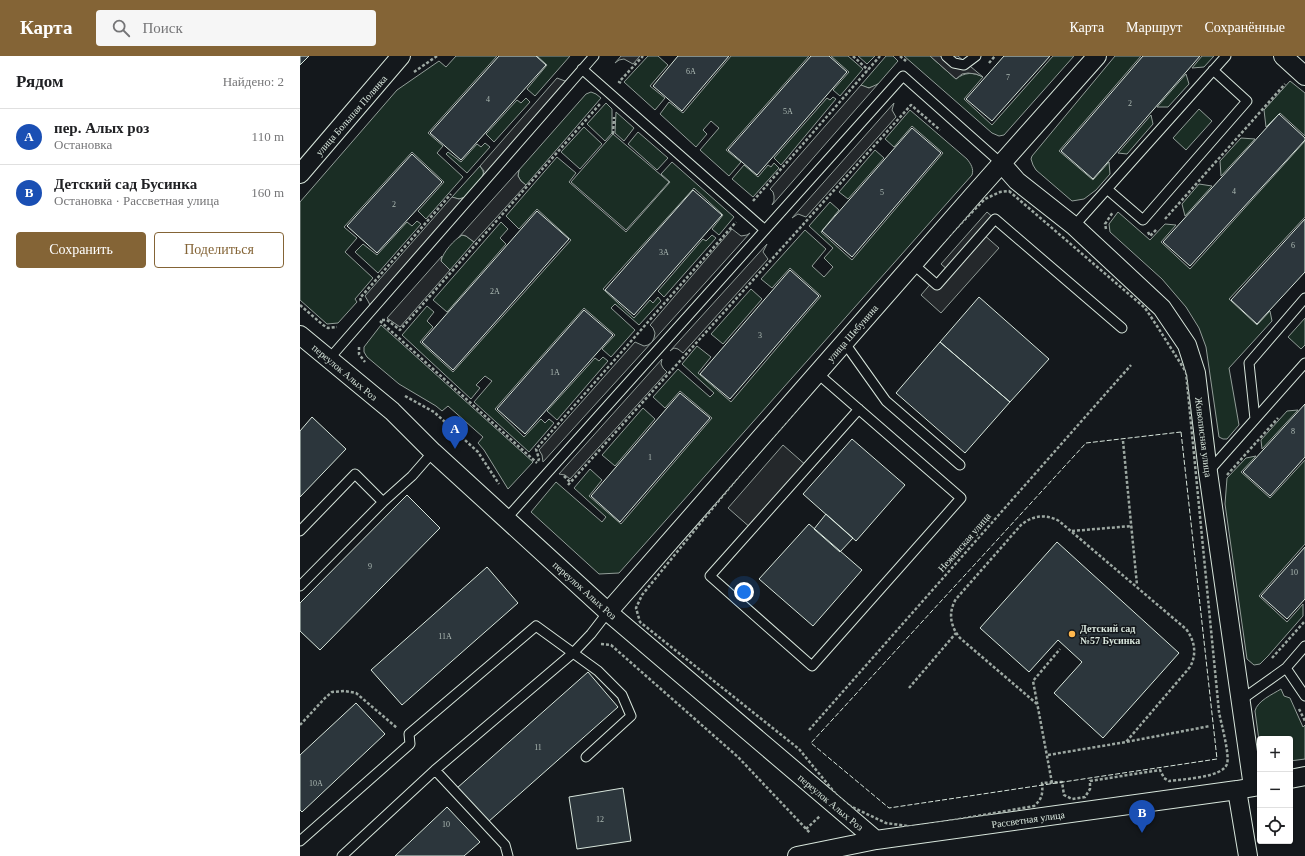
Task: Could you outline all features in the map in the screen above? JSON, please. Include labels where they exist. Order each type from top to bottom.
[{"type":"street","name":"улица Большая Полянка","points":[[300,174],[401,56]]},
{"type":"street","name":"улица Шебунина","points":[[608,612],[820,375],[1097,56]]},
{"type":"street","points":[[1283,56],[1305,76]]},
{"type":"street","name":"Живописная улица","points":[[1002,164],[1017,180],[1074,226],[1162,308],[1187,345],[1196,372],[1216,476],[1250,787],[1248,856]]},
{"type":"street","name":"переулок Алых Роз","points":[[300,334],[392,411],[433,452],[506,520],[608,612],[876,840]]},
{"type":"street","points":[[1293,778],[1305,776]]},
{"type":"street","name":"Рассветная улица","points":[[802,855],[876,840],[1250,787]]},
{"type":"lane","points":[[329,359],[594,56]]},
{"type":"lane","points":[[946,56],[954,63],[964,65],[976,56]]},
{"type":"lane","points":[[1074,226],[1226,56]]},
{"type":"lane","points":[[582,69],[765,230]]},
{"type":"lane","points":[[1107,189],[1143,220],[1247,101],[1214,70]]},
{"type":"lane","points":[[506,520],[903,76],[1002,164]]},
{"type":"lane","points":[[915,266],[938,285],[995,219],[1122,328]]},
{"type":"lane","points":[[1255,419],[1249,363],[1305,298]]},
{"type":"lane","points":[[846,345],[886,401],[960,465]]},
{"type":"lane","points":[[1216,476],[1255,419],[1305,363]]},
{"type":"lane","points":[[820,375],[859,409],[961,498],[812,666],[710,576],[859,409]]},
{"type":"lane","points":[[300,586],[383,502],[412,476],[433,452]]},
{"type":"lane","points":[[300,531],[355,474],[383,502]]},
{"type":"lane","points":[[342,856],[435,770],[573,653],[591,634],[608,612]]},
{"type":"lane","points":[[300,841],[410,744],[409,734],[536,626],[587,663],[622,695],[630,716],[586,757]]},
{"type":"lane","points":[[1241,700],[1286,668],[1305,646]]},
{"type":"lane","points":[[1286,668],[1305,696]]},
{"type":"lane","points":[[435,770],[506,845],[508,856]]},
{"type":"path","points":[[625,87],[619,82],[643,56]]},
{"type":"path","points":[[853,56],[868,70]]},
{"type":"path","points":[[748,196],[754,201],[880,56]]},
{"type":"path","points":[[900,56],[911,66]]},
{"type":"path","points":[[374,325],[380,320],[387,320],[400,330],[601,102]]},
{"type":"path","points":[[568,486],[911,105],[944,134]]},
{"type":"path","points":[[613,134],[615,112]]},
{"type":"path","points":[[1009,191],[1145,308],[1158,326],[1186,372],[1219,712],[1226,748],[1227,764],[1222,770],[1213,774],[1169,781],[1164,778],[1160,770],[1090,781],[1090,789],[1085,797],[1072,799],[1064,795],[1062,782],[1042,783],[1043,793],[1040,801],[1034,806],[915,828],[886,823],[850,806],[839,798],[799,749],[640,622],[636,608],[642,595],[765,444],[780,429],[820,375],[915,266],[927,258],[985,199],[1000,192],[1009,191]]},
{"type":"path","points":[[532,468],[540,459],[536,449],[740,217]]},
{"type":"path","points":[[300,305],[323,325],[328,328],[340,327],[360,343],[358,349],[359,354],[368,365]]},
{"type":"path","points":[[380,320],[537,462]]},
{"type":"path","name":"Нежинская улица","points":[[809,730],[1131,365]]},
{"type":"path","points":[[401,394],[434,412],[478,452],[499,485]]},
{"type":"path","points":[[1216,476],[1281,415]]},
{"type":"path","points":[[1123,441],[1138,586]]},
{"type":"path","points":[[562,476],[566,477],[571,482]]},
{"type":"path","points":[[1037,704],[960,638],[951,622],[951,616],[954,602],[1021,525],[1031,518],[1046,516],[1060,521],[1186,629],[1194,645],[1194,657],[1188,670],[1126,742]]},
{"type":"path","points":[[1071,531],[1132,526]]},
{"type":"path","points":[[1269,662],[1305,621]]},
{"type":"path","points":[[909,688],[956,633]]},
{"type":"path","points":[[587,663],[594,650],[600,644],[611,645],[738,757],[812,835],[802,855]]},
{"type":"path","points":[[1052,783],[1033,680],[1060,649]]},
{"type":"path","points":[[300,725],[332,692],[346,691],[356,693],[400,731]]},
{"type":"path","points":[[1299,708],[1305,721]]},
{"type":"path","points":[[1048,755],[1210,726]]},
{"type":"green space","points":[[456,56],[497,56],[428,133],[443,146],[437,153],[463,177],[426,219],[418,211],[444,182],[412,152],[344,227],[357,238],[345,252],[373,278],[355,299],[357,302],[338,323],[327,324],[300,300],[300,202],[397,90],[439,61],[446,67]]},
{"type":"green space","points":[[537,56],[570,56],[535,96],[527,89],[547,65]]},
{"type":"green space","points":[[648,56],[658,56],[668,65],[650,86],[665,98],[655,110],[624,82]]},
{"type":"green space","points":[[731,56],[809,56],[726,150],[741,162],[729,176],[700,150],[719,128],[711,121],[703,130],[707,134],[696,147],[660,114],[669,102],[683,113]]},
{"type":"green space","points":[[831,56],[848,56],[863,69],[840,96],[833,90],[849,72]]},
{"type":"green space","points":[[858,56],[875,56],[867,64]]},
{"type":"green space","points":[[886,56],[893,56],[898,61],[878,84],[870,88],[861,85]]},
{"type":"green space","points":[[904,56],[930,56],[956,79],[963,75],[969,74],[976,74],[983,77],[964,99],[992,125],[1053,56],[1074,56],[1004,135],[999,136],[992,133]]},
{"type":"green space","points":[[1115,56],[1141,56],[1059,151],[1093,180],[1109,162],[1110,174],[1096,190],[1084,199],[1072,201],[1036,170],[1031,159]]},
{"type":"green space","points":[[1202,56],[1214,56],[1204,67],[1192,68]]},
{"type":"green space","points":[[1186,74],[1189,84],[1168,107],[1157,107]]},
{"type":"green space","points":[[1290,81],[1305,93],[1305,136],[1280,113],[1266,127],[1264,110]]},
{"type":"green space","points":[[591,92],[601,98],[526,185],[518,176],[519,170],[586,94]]},
{"type":"green space","points":[[833,97],[836,99],[781,165],[774,158],[827,98],[830,100]]},
{"type":"green space","points":[[526,98],[530,102],[494,142],[486,134],[517,100],[521,103]]},
{"type":"green space","points":[[606,103],[612,109],[612,133],[605,141],[587,124]]},
{"type":"green space","points":[[1199,109],[1212,121],[1186,150],[1173,138]]},
{"type":"green space","points":[[910,110],[967,159],[972,167],[972,175],[619,573],[599,574],[531,512],[556,482],[602,522],[606,517],[574,488],[590,469],[602,480],[589,496],[621,524],[712,418],[680,391],[665,408],[653,397],[678,369],[710,397],[714,393],[682,364],[697,346],[711,357],[698,373],[731,402],[821,296],[790,268],[772,288],[761,279],[805,230],[826,249],[812,266],[824,277],[833,267],[824,258],[833,248],[809,226],[830,202],[839,210],[821,232],[852,260],[943,153],[912,126],[894,147],[885,139]]},
{"type":"green space","points":[[616,112],[634,128],[624,141],[615,133]]},
{"type":"green space","points":[[1151,115],[1153,124],[1127,154],[1118,153]]},
{"type":"green space","points":[[584,127],[602,144],[580,169],[561,152]]},
{"type":"green space","points":[[638,132],[668,158],[657,170],[628,144]]},
{"type":"green space","points":[[613,134],[669,182],[626,230],[571,182]]},
{"type":"green space","points":[[1241,138],[1255,139],[1221,176],[1220,161]]},
{"type":"green space","points":[[1305,141],[1305,217],[1229,299],[1257,325],[1270,311],[1272,321],[1229,368],[1239,425],[1227,439],[1223,439],[1219,437],[1206,347],[1199,328],[1186,307],[1162,279],[1110,232],[1109,224],[1118,212],[1150,240],[1165,224],[1176,225],[1161,242],[1190,269]]},
{"type":"green space","points":[[485,143],[490,147],[467,173],[446,154],[448,152],[461,162],[477,144],[481,147]]},
{"type":"green space","points":[[875,150],[884,158],[848,199],[839,192]]},
{"type":"green space","points":[[557,157],[576,173],[569,182],[626,232],[670,182],[661,174],[672,162],[734,217],[719,235],[712,229],[723,215],[694,188],[603,289],[634,318],[650,300],[653,303],[658,297],[661,301],[639,325],[615,304],[611,308],[635,330],[611,357],[602,349],[615,335],[584,308],[495,409],[524,437],[541,419],[545,423],[549,419],[554,423],[529,452],[474,402],[492,381],[485,376],[476,385],[480,388],[471,399],[402,335],[427,306],[434,312],[427,321],[433,327],[420,342],[453,372],[571,240],[537,209],[519,229],[506,216]]},
{"type":"green space","points":[[774,163],[779,168],[753,197],[732,179],[744,165],[758,177],[768,165],[771,167]]},
{"type":"green space","points":[[480,166],[483,171],[482,178],[470,194],[457,199],[452,197]]},
{"type":"green space","points":[[1199,184],[1212,186],[1185,216],[1182,204]]},
{"type":"green space","points":[[417,221],[421,224],[378,273],[355,252],[363,244],[377,255],[407,222],[412,226]]},
{"type":"green space","points":[[501,222],[508,229],[500,238],[506,244],[447,312],[433,300]]},
{"type":"green space","points":[[462,235],[474,242],[450,270],[441,261],[442,258],[449,246]]},
{"type":"green space","points":[[712,235],[716,238],[664,297],[658,291],[703,239],[706,241]]},
{"type":"green space","points":[[751,289],[762,299],[723,344],[711,334]]},
{"type":"green space","points":[[1305,318],[1305,345],[1301,349],[1288,337]]},
{"type":"green space","points":[[381,325],[533,462],[508,489],[484,450],[478,443],[483,437],[448,406],[442,411],[399,384],[367,357],[364,352],[364,347]]},
{"type":"green space","points":[[603,357],[608,361],[557,420],[547,411],[595,358],[599,361]]},
{"type":"green space","points":[[643,408],[655,419],[615,466],[602,455]]},
{"type":"green space","points":[[1298,410],[1262,449],[1261,440],[1287,411]]},
{"type":"green space","points":[[1256,456],[1241,472],[1270,498],[1305,460],[1305,544],[1259,596],[1287,622],[1303,604],[1303,616],[1260,664],[1254,665],[1247,659],[1225,504],[1227,478],[1246,458]]},
{"type":"green space","points":[[1281,689],[1284,696],[1290,698],[1303,727],[1305,725],[1305,759],[1293,761],[1293,736],[1258,736],[1255,711],[1256,707]]},
{"type":"shaded area","points":[[621,56],[640,56],[633,64],[624,59],[615,63]]},
{"type":"shaded area","points":[[930,56],[958,56],[983,77],[968,73],[962,74],[956,79]]},
{"type":"shaded area","points":[[557,78],[565,81],[568,80],[482,178],[484,171],[480,166]]},
{"type":"shaded area","points":[[878,84],[772,205],[774,196],[770,189],[861,85],[869,88]]},
{"type":"shaded area","points":[[894,103],[892,110],[896,117],[806,217],[798,214],[792,218]]},
{"type":"shaded area","points":[[519,170],[518,176],[526,185],[474,242],[462,235],[458,238]]},
{"type":"shaded area","points":[[452,197],[459,199],[466,197],[370,305],[365,296]]},
{"type":"shaded area","points":[[987,212],[995,219],[983,234],[999,248],[941,313],[921,295],[933,281],[949,271],[941,264]]},
{"type":"shaded area","points":[[732,229],[741,236],[750,233],[652,342],[655,333],[650,325]]},
{"type":"shaded area","points":[[767,244],[763,252],[768,259],[683,353],[674,348],[670,351]]},
{"type":"shaded area","points":[[442,256],[441,261],[450,270],[400,327],[387,318]]},
{"type":"shaded area","points":[[635,342],[644,346],[652,342],[543,462],[542,455],[539,450]]},
{"type":"shaded area","points":[[662,359],[661,364],[667,372],[570,479],[565,475],[559,474]]},
{"type":"shaded area","points":[[783,445],[808,467],[752,529],[728,508]]},
{"type":"building","points":[[300,56],[309,56],[300,65]]},
{"type":"building","points":[[499,56],[536,56],[546,65],[461,160],[430,133]]},
{"type":"building","points":[[678,56],[729,56],[682,111],[653,86]]},
{"type":"building","points":[[811,56],[829,56],[847,72],[757,175],[728,150]]},
{"type":"building","points":[[1004,56],[1050,56],[992,121],[966,99]]},
{"type":"building","points":[[1143,56],[1200,56],[1093,179],[1061,151]]},
{"type":"building","points":[[1279,114],[1305,138],[1305,140],[1190,266],[1163,242]]},
{"type":"building","points":[[912,128],[941,153],[852,257],[822,231]]},
{"type":"building","points":[[412,154],[442,182],[377,253],[347,226]]},
{"type":"building","points":[[693,190],[722,215],[634,315],[605,290]]},
{"type":"building","points":[[537,211],[569,239],[453,370],[422,342]]},
{"type":"building","points":[[1305,219],[1305,272],[1257,324],[1231,300]]},
{"type":"building","points":[[790,270],[819,296],[730,399],[700,374]]},
{"type":"building","points":[[979,297],[1049,359],[1010,402],[940,342]]},
{"type":"building","points":[[584,310],[613,335],[525,434],[497,409]]},
{"type":"building","points":[[940,342],[1010,402],[965,453],[896,393]]},
{"type":"building","points":[[680,393],[710,418],[620,522],[591,496]]},
{"type":"building","points":[[1305,404],[1305,457],[1270,496],[1243,472]]},
{"type":"building","points":[[312,417],[346,449],[300,497],[300,431]]},
{"type":"building","points":[[852,439],[905,485],[856,541],[803,494]]},
{"type":"building","points":[[407,495],[440,528],[320,650],[300,631],[300,603]]},
{"type":"building","points":[[826,514],[853,538],[840,552],[814,529]]},
{"type":"building","points":[[809,524],[862,570],[813,626],[759,579]]},
{"type":"building","name":"Детский сад №57 Бусинка","points":[[1057,542],[1179,653],[1103,738],[1054,693],[1082,662],[1058,640],[1029,672],[980,628]]},
{"type":"building","points":[[1305,547],[1305,599],[1287,619],[1261,596]]},
{"type":"building","points":[[487,567],[518,603],[402,705],[371,670]]},
{"type":"building","points":[[588,672],[618,707],[488,822],[457,788]]},
{"type":"building","points":[[356,703],[385,734],[302,812],[300,810],[300,755]]},
{"type":"building","points":[[623,788],[631,841],[577,849],[569,797]]},
{"type":"building","points":[[447,807],[480,842],[464,856],[395,856]]},
{"type":"fence","points":[[1181,432],[1217,759],[889,808],[811,743],[1086,443],[1181,432]]},
{"type":"place","name":"пер. Алых роз","points":[[455,449]]},
{"type":"place","name":"Детский сад №57 Бусинка","points":[[1072,634]]},
{"type":"place","name":"Детский сад Бусинка","points":[[1142,833]]}]
